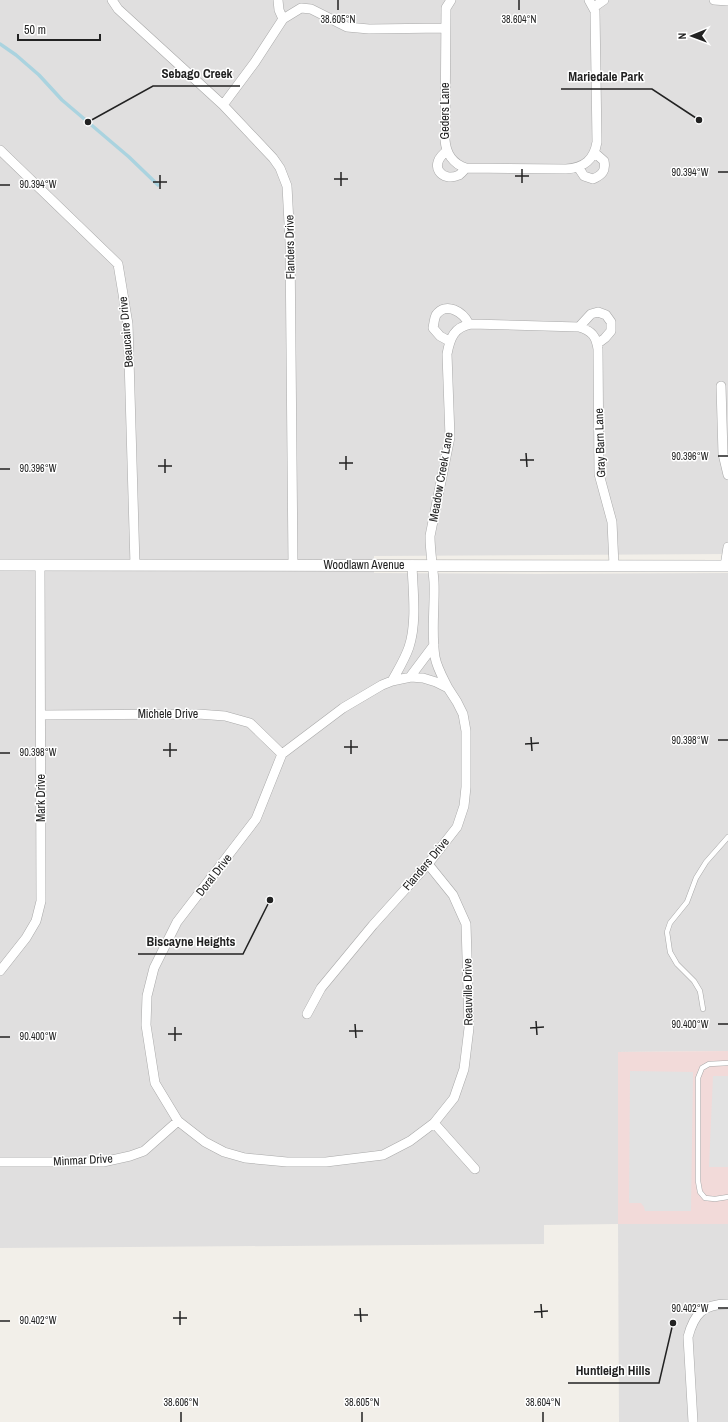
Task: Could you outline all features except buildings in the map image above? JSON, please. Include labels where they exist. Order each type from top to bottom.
[{"type":"street","name":"Flanders Drive","points":[[112,0],[118,10],[223,105],[273,158],[280,168],[288,186],[290,242],[293,565]]},
{"type":"street","points":[[278,0],[279,10],[283,19]]},
{"type":"street","name":"Geders Lane","points":[[451,0],[446,8],[445,28],[445,140],[447,151],[457,164],[466,168]]},
{"type":"street","points":[[447,151],[440,156],[437,162],[438,169],[442,174],[451,177],[459,174],[466,168],[566,169],[578,167],[588,161],[595,153],[597,142],[596,19],[592,4],[604,0]]},
{"type":"street","points":[[714,0],[728,0]]},
{"type":"street","points":[[223,105],[255,62],[283,19],[307,4],[347,27],[368,29],[445,28]]},
{"type":"street","name":"Beaucaire Drive","points":[[0,150],[118,264],[128,324],[135,565]]},
{"type":"street","points":[[578,167],[584,176],[593,179],[601,176],[605,168],[604,161],[595,153]]},
{"type":"street","points":[[469,324],[459,312],[449,308],[441,311],[435,316],[433,328],[440,336],[449,341],[458,329],[469,324],[579,327],[588,329],[596,339],[597,344],[611,331],[611,322],[606,315],[598,312],[591,314],[579,327]]},
{"type":"street","name":"Meadow Creek Lane","points":[[431,565],[430,536],[450,437],[449,341]]},
{"type":"street","name":"Gray Barn Lane","points":[[597,344],[599,474],[612,522],[614,566]]},
{"type":"street","points":[[721,386],[723,454],[728,474]]},
{"type":"street","points":[[727,566],[728,547]]},
{"type":"street","name":"Woodlawn Avenue","points":[[0,565],[727,566]]},
{"type":"street","name":"Mark Drive","points":[[0,971],[3,962],[26,938],[36,921],[41,901],[40,565]]},
{"type":"street","points":[[392,681],[403,662],[409,647],[413,628],[412,565]]},
{"type":"street","name":"Flanders Drive","points":[[307,1014],[321,988],[373,925],[428,864],[457,827],[464,806],[466,787],[466,731],[463,714],[439,670],[436,658],[434,645],[434,582],[431,565]]},
{"type":"street","points":[[410,677],[434,645]]},
{"type":"street","points":[[282,754],[344,708],[382,685],[392,681],[410,677],[423,678],[448,688]]},
{"type":"street","name":"Michele Drive","points":[[41,715],[198,714],[224,716],[250,722],[282,754]]},
{"type":"street","name":"Doral Drive","points":[[178,1121],[155,1083],[146,1025],[147,996],[154,968],[177,922],[256,819],[282,754]]},
{"type":"street","name":"Reauville Drive","points":[[178,1121],[205,1142],[224,1152],[245,1158],[287,1162],[326,1162],[383,1155],[410,1141],[434,1123],[454,1098],[464,1069],[469,1028],[466,924],[453,894],[428,864]]},
{"type":"street","name":"Minmar Drive","points":[[0,1162],[103,1162],[130,1156],[144,1151],[178,1121]]},
{"type":"street","points":[[434,1123],[475,1169]]},
{"type":"street","points":[[693,1422],[688,1337],[697,1314],[710,1306],[728,1304]]},
{"type":"lane","points":[[703,1009],[700,991],[694,981],[677,964],[670,952],[667,932],[670,923],[687,902],[696,878],[706,862],[728,837]]},
{"type":"lane","points":[[728,1063],[710,1064],[702,1068],[698,1078],[698,1181],[700,1192],[706,1198],[728,1197]]},
{"type":"shaded area","points":[[0,0],[728,0],[728,554],[374,556],[374,573],[728,573],[728,1051],[618,1052],[618,1224],[544,1225],[544,1244],[0,1248]]},
{"type":"shaded area","points":[[728,1051],[728,1224],[618,1224],[618,1052]]},
{"type":"shaded area","points":[[630,1071],[693,1072],[691,1211],[645,1211],[641,1203],[629,1203]]},
{"type":"shaded area","points":[[713,1076],[728,1076],[728,1167],[709,1167]]},
{"type":"shaded area","points":[[618,1224],[728,1224],[728,1422],[619,1422]]},
{"type":"waterway","points":[[0,44],[16,55],[39,75],[62,100],[129,157],[158,185]]},
{"type":"place","name":"Mariedale Park","points":[[699,120]]},
{"type":"place","name":"Sebago Creek","points":[[88,122]]},
{"type":"place","name":"Biscayne Heights","points":[[270,900]]},
{"type":"place","name":"Huntleigh Hills","points":[[673,1323]]}]
